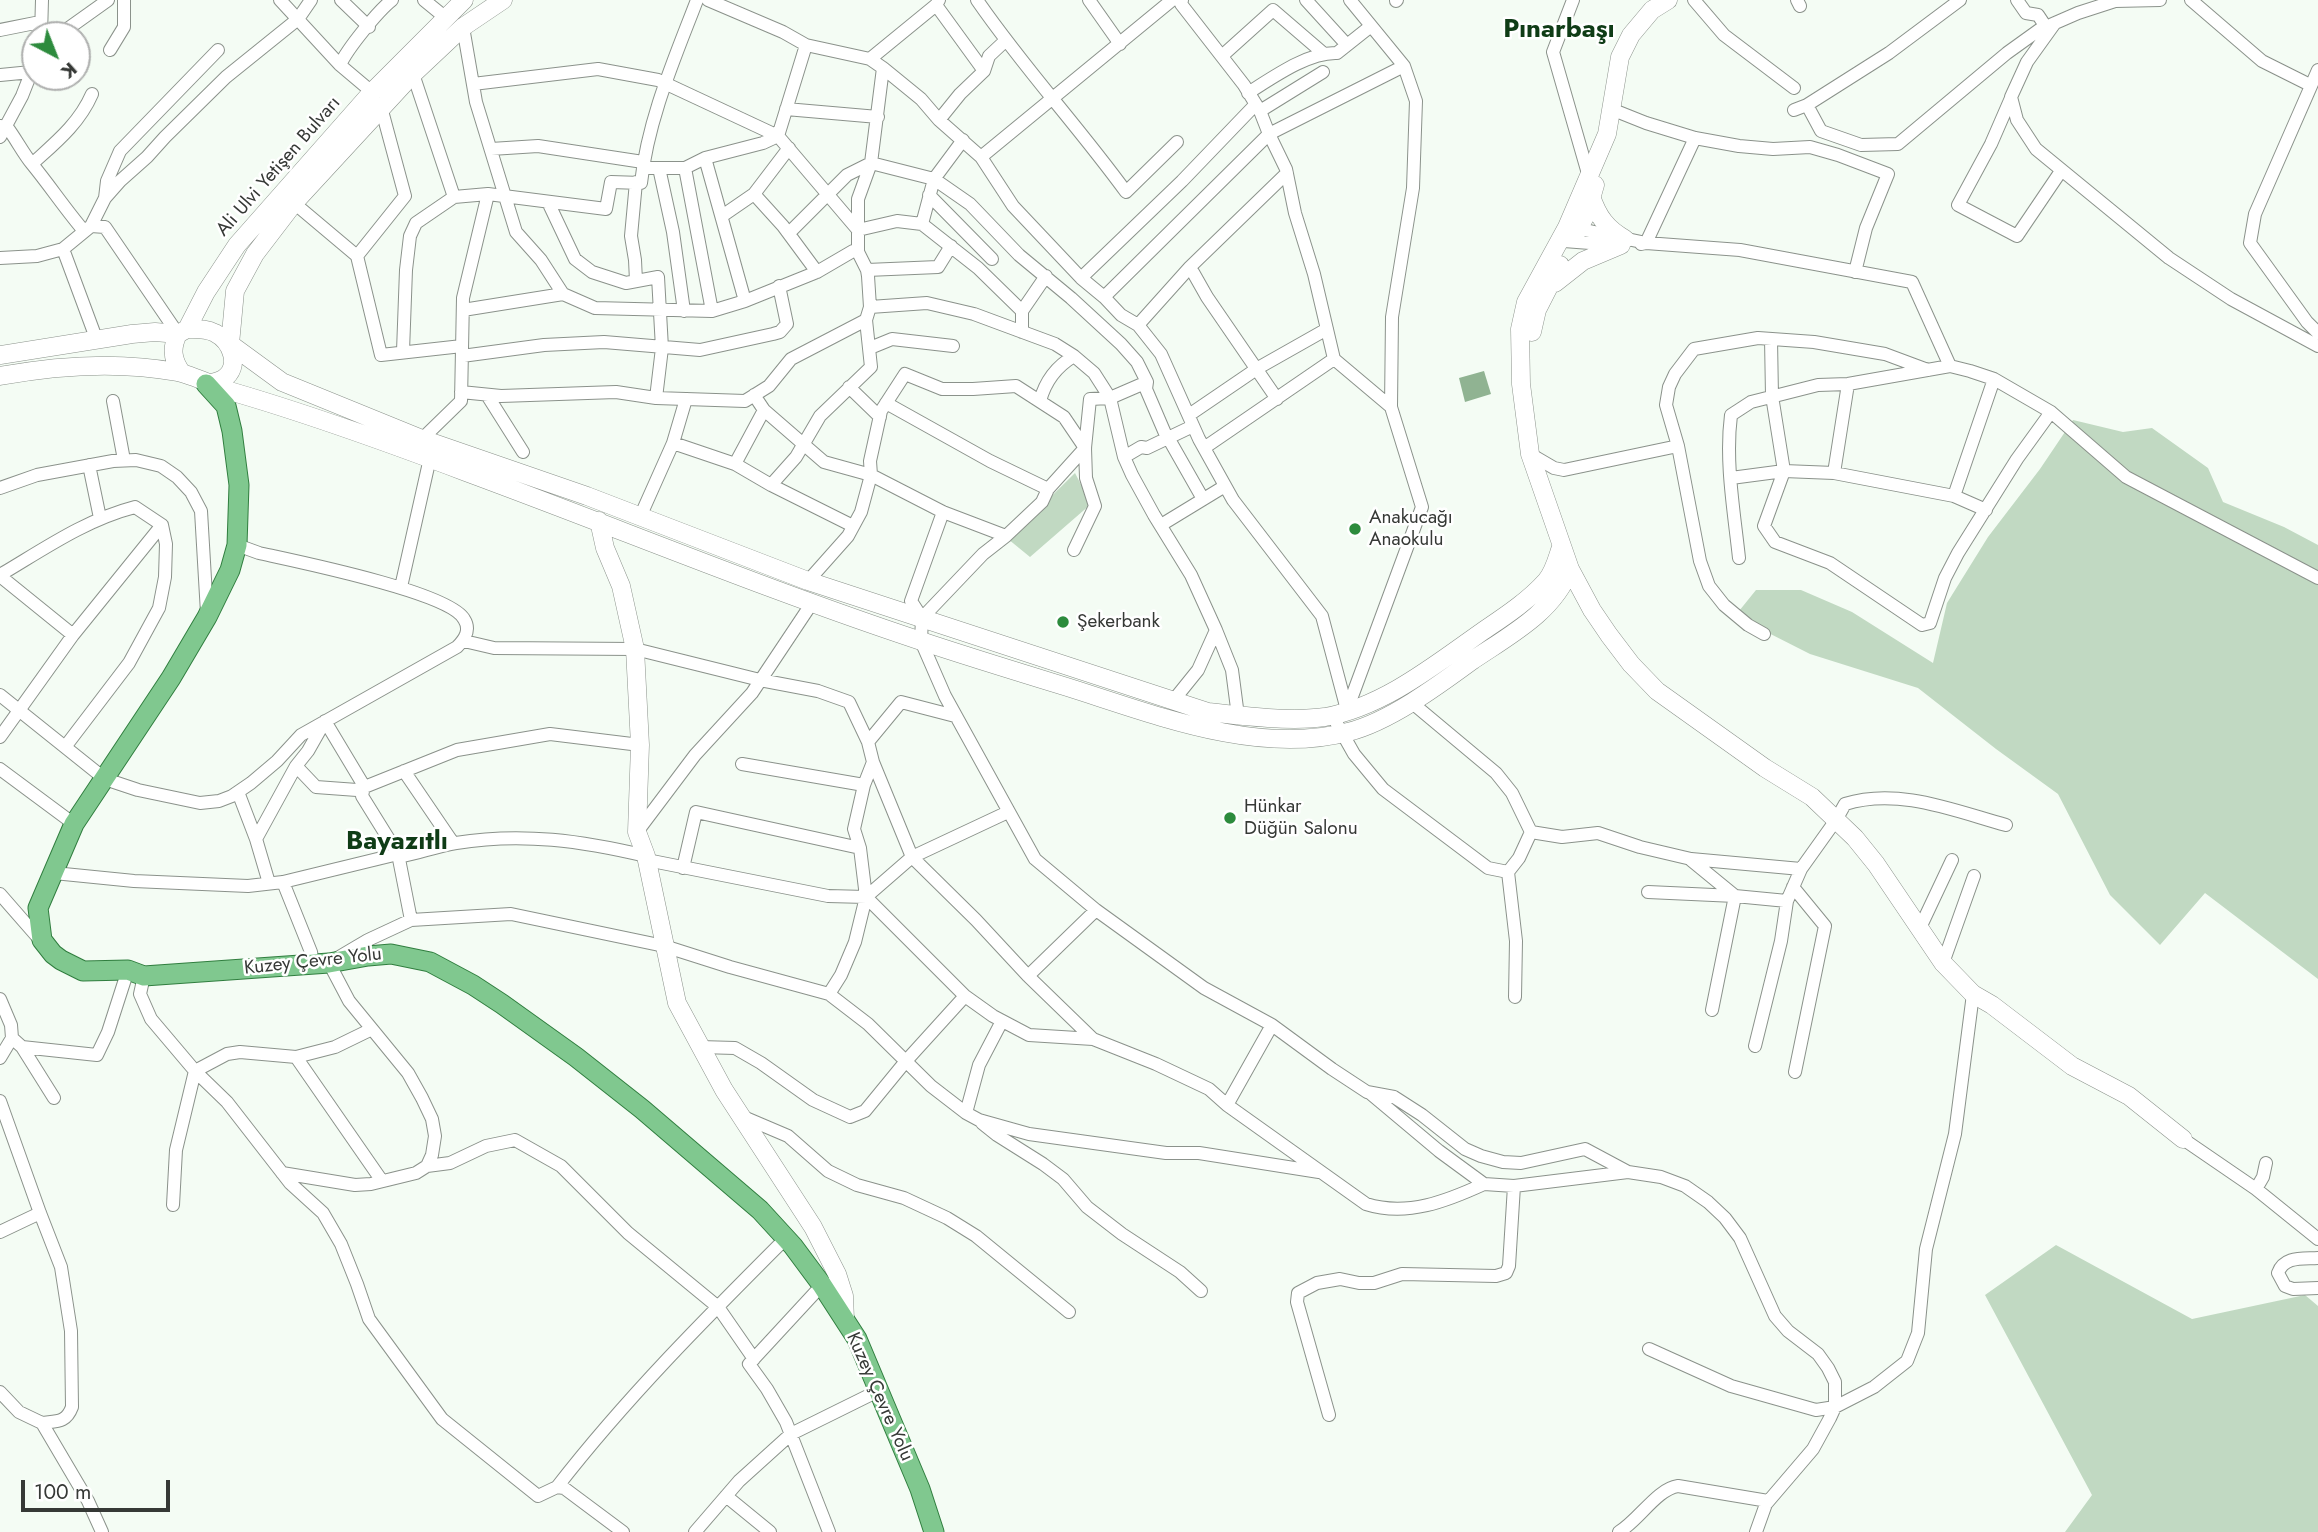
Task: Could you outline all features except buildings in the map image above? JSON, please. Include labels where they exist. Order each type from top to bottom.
[{"type":"main road","name":"Ali Ulvi Yetişen Bulvarı","points":[[183,331],[237,245],[377,99],[464,0]]},
{"type":"main road","points":[[206,384],[221,381],[231,372],[233,363],[230,344],[235,291],[255,254],[294,202],[377,99],[413,74],[463,27],[503,0]]},
{"type":"main road","points":[[1668,0],[1652,10],[1631,34],[1620,57],[1603,159],[1591,196],[1527,302],[1520,329],[1521,384],[1530,454],[1570,569],[1609,635],[1631,664],[1657,691],[1765,768],[1812,797],[1855,838],[1876,864],[1943,963],[1973,994],[1992,1005],[2072,1066],[2129,1096],[2183,1139]]},
{"type":"main road","points":[[1521,384],[1537,310],[1607,134]]},
{"type":"main road","points":[[1547,290],[1563,274],[1583,261],[1623,242],[1601,221],[1591,196]]},
{"type":"main road","points":[[0,355],[96,338],[202,328],[216,334],[282,382],[422,439],[808,581],[1208,712],[1238,716],[1324,717],[1375,699],[1404,684],[1506,615],[1535,592],[1548,578],[1561,547]]},
{"type":"main road","points":[[181,373],[176,365],[173,345],[183,331]]},
{"type":"main road","points":[[0,376],[34,370],[97,365],[124,365],[181,373],[206,384],[288,408],[430,458],[812,603],[921,641],[1176,721],[1230,733],[1275,738],[1309,738],[1342,733],[1377,721],[1411,702],[1534,618],[1556,597],[1570,569]]},
{"type":"main road","points":[[47,947],[40,931],[38,908],[74,824],[171,678],[207,617],[230,570],[237,545],[239,485],[226,406],[206,384]]},
{"type":"main road","points":[[599,521],[621,586],[635,649],[640,746],[637,832],[647,858],[677,1003],[741,1116],[813,1227],[844,1296],[845,1320]]},
{"type":"main road","name":"Kuzey Çevre Yolu","points":[[47,947],[61,961],[83,971],[136,973],[321,964],[391,954],[430,962],[473,985],[576,1057],[642,1109],[760,1210],[786,1238],[822,1285],[857,1339],[920,1489],[934,1532]]},
{"type":"street","points":[[40,21],[42,0]]},
{"type":"street","points":[[79,19],[85,0]]},
{"type":"street","points":[[76,21],[108,0]]},
{"type":"street","points":[[110,50],[124,27],[124,0]]},
{"type":"street","points":[[281,0],[340,65],[377,99],[405,197],[357,256]]},
{"type":"street","points":[[0,258],[37,256],[63,249],[88,229],[105,198],[226,77],[298,19],[311,0]]},
{"type":"street","points":[[341,0],[369,27]]},
{"type":"street","points":[[340,65],[383,7],[392,0]]},
{"type":"street","points":[[424,0],[446,18]]},
{"type":"street","points":[[403,351],[406,270],[410,236],[416,223],[454,197],[488,194],[606,209],[611,182],[641,183],[658,98],[697,0]]},
{"type":"street","points":[[708,0],[783,32],[806,45],[870,59],[883,68],[921,99],[939,120],[981,157],[1013,206],[1081,278],[1121,315],[1138,325],[1161,354],[1204,449],[1233,500],[1322,616],[1342,733],[1354,754],[1383,789],[1488,868],[1508,872]]},
{"type":"street","points":[[977,0],[1005,41],[1053,97],[1126,192],[1177,142]]},
{"type":"street","points":[[1088,0],[1121,44]]},
{"type":"street","points":[[981,157],[1172,0]]},
{"type":"street","points":[[1182,0],[1181,4],[1223,55],[1258,107],[1287,173],[1334,359],[1391,407]]},
{"type":"street","points":[[1306,0],[1347,45]]},
{"type":"street","points":[[1340,713],[1422,508],[1391,407],[1392,317],[1413,188],[1416,101],[1404,66],[1350,0]]},
{"type":"street","points":[[1573,0],[1553,52],[1589,177]]},
{"type":"street","points":[[1694,0],[1724,35],[1794,88]]},
{"type":"street","points":[[1794,110],[1807,105],[1889,53],[1960,0]]},
{"type":"street","points":[[2017,0],[2026,13],[2038,15],[2050,25]]},
{"type":"street","points":[[1807,105],[1821,131],[1861,145],[1898,144],[2007,53],[2050,25],[2115,1],[2160,0]]},
{"type":"street","points":[[2191,0],[2262,61],[2310,85]]},
{"type":"street","points":[[870,59],[938,3],[984,71]]},
{"type":"street","points":[[1223,55],[1272,10],[1323,53]]},
{"type":"street","points":[[2050,25],[2027,62],[1991,144],[1958,205],[2017,236],[2061,171]]},
{"type":"street","points":[[1248,93],[1277,75],[1323,53],[1336,53],[1371,26]]},
{"type":"street","points":[[463,27],[476,102],[516,232],[541,260],[563,294]]},
{"type":"street","points":[[0,30],[21,29]]},
{"type":"street","points":[[939,120],[960,94],[984,71],[989,56],[1005,41]]},
{"type":"street","points":[[491,149],[538,146],[659,168],[685,168],[705,158],[763,143],[778,136],[806,45]]},
{"type":"street","points":[[105,198],[107,181],[120,151],[218,50]]},
{"type":"street","points":[[1104,297],[1269,134],[1404,66]]},
{"type":"street","points":[[771,485],[796,457],[820,416],[871,367],[867,270],[858,253],[858,199],[871,163],[883,68]]},
{"type":"street","points":[[473,84],[598,69],[658,80],[778,136],[858,230]]},
{"type":"street","points":[[2318,70],[2255,214],[2250,243],[2307,322],[2318,333]]},
{"type":"street","points":[[0,75],[21,71]]},
{"type":"street","points":[[1081,278],[1258,107],[1323,72]]},
{"type":"street","points":[[413,74],[454,197]]},
{"type":"street","points":[[24,91],[2,130],[88,229]]},
{"type":"street","points":[[32,164],[81,116],[92,94]]},
{"type":"street","points":[[2011,97],[2017,120],[2036,149],[2061,171],[2169,258],[2231,299],[2318,345]]},
{"type":"street","points":[[786,109],[878,117]]},
{"type":"street","points":[[1611,110],[1695,138],[1762,148],[1810,147],[1888,174],[1866,228],[1856,272]]},
{"type":"street","points":[[1646,243],[1695,138]]},
{"type":"street","points":[[922,224],[934,179],[963,140]]},
{"type":"street","points":[[722,216],[754,194],[789,148]]},
{"type":"street","points":[[705,158],[745,301]]},
{"type":"street","points":[[789,233],[847,175],[871,163],[934,179],[970,204],[1019,255],[1121,344],[1137,362],[1167,438],[1203,499]]},
{"type":"street","points":[[659,168],[673,232],[684,311]]},
{"type":"street","points":[[685,168],[712,311]]},
{"type":"street","points":[[1138,325],[1190,267],[1287,173]]},
{"type":"street","points":[[636,182],[631,236],[636,281]]},
{"type":"street","points":[[422,439],[461,401],[463,298],[488,194]]},
{"type":"street","points":[[754,194],[789,233],[817,272]]},
{"type":"street","points":[[929,195],[992,259]]},
{"type":"street","points":[[294,202],[357,256],[381,355],[403,351],[462,351],[604,342],[700,350],[780,332],[787,324],[779,286]]},
{"type":"street","points":[[548,202],[575,259],[592,272],[626,283],[659,276],[662,348],[656,398]]},
{"type":"street","points":[[858,230],[897,221],[922,224],[978,268],[1022,311]]},
{"type":"street","points":[[88,229],[105,227],[183,331]]},
{"type":"street","points":[[1569,235],[1623,242],[1740,250],[1912,282],[1950,366]]},
{"type":"street","points":[[867,270],[937,267],[951,246]]},
{"type":"street","points":[[63,249],[96,338]]},
{"type":"street","points":[[463,310],[563,294],[595,308],[712,311],[745,301],[817,272],[853,251],[858,253]]},
{"type":"street","points":[[1190,267],[1207,297],[1277,399]]},
{"type":"street","points":[[1022,332],[1022,311],[1046,276]]},
{"type":"street","points":[[461,392],[501,396],[615,393],[656,398],[745,401],[769,386],[792,359],[868,314],[927,303],[974,314],[1055,344],[1094,373],[1110,398],[1124,457],[1154,515],[1191,575],[1216,630],[1232,670],[1238,716]]},
{"type":"street","points":[[1124,457],[1141,447],[1146,449],[1167,438],[1258,368],[1327,329]]},
{"type":"street","points":[[1764,634],[1748,625],[1724,605],[1709,586],[1700,561],[1678,446],[1666,405],[1669,387],[1675,374],[1694,349],[1758,338],[1814,342],[1885,354],[1931,371]]},
{"type":"street","points":[[870,348],[892,339],[953,346]]},
{"type":"street","points":[[1771,339],[1772,396],[1784,471],[1765,526],[1775,542],[1830,564],[1922,625],[1930,623],[1945,578],[2017,459],[2051,412]]},
{"type":"street","points":[[1040,401],[1043,390],[1061,364],[1074,356]]},
{"type":"street","points":[[1204,449],[1334,359]]},
{"type":"street","points":[[1740,558],[1728,435],[1731,415],[1751,402],[1772,396],[1818,386],[1950,366],[1994,379],[2051,412],[2126,477],[2318,578]]},
{"type":"street","points":[[808,581],[848,536],[861,512],[871,475],[870,461],[880,417],[905,374],[943,389],[1016,386],[1064,417],[1085,448]]},
{"type":"street","points":[[1954,496],[1994,379]]},
{"type":"street","points":[[1074,550],[1095,506],[1086,478],[1085,448],[1090,399],[1110,398],[1147,382]]},
{"type":"street","points":[[1834,473],[1848,383]]},
{"type":"street","points":[[849,387],[880,417]]},
{"type":"street","points":[[487,395],[523,452]]},
{"type":"street","points":[[754,395],[765,410],[824,462],[871,475],[943,512],[1006,536]]},
{"type":"street","points":[[640,517],[673,443],[686,399]]},
{"type":"street","points":[[113,401],[124,460]]},
{"type":"street","points":[[886,403],[990,461],[1048,489]]},
{"type":"street","points":[[735,464],[765,410]]},
{"type":"street","points":[[673,443],[735,464],[853,526]]},
{"type":"street","points":[[1530,454],[1554,468],[1564,470],[1678,446]]},
{"type":"street","points":[[922,618],[983,554],[1042,502],[1048,489],[1085,448]]},
{"type":"street","points":[[401,587],[430,458]]},
{"type":"street","points":[[0,488],[37,475],[124,460],[161,466],[177,477],[191,492],[201,511],[207,617]]},
{"type":"street","points":[[89,465],[100,518]]},
{"type":"street","points":[[1731,478],[1784,471],[1834,473],[1954,496],[1986,510]]},
{"type":"street","points":[[1161,525],[1226,486]]},
{"type":"street","points":[[65,747],[129,663],[159,608],[165,578],[166,544],[162,525],[158,520],[135,507],[100,518],[0,576],[72,635]]},
{"type":"street","points":[[943,512],[911,601],[922,618],[921,641],[955,716],[1035,859],[1096,910],[1205,988],[1272,1026],[1367,1092],[1439,1151],[1485,1184]]},
{"type":"street","points":[[0,737],[72,635],[162,525]]},
{"type":"street","points":[[0,695],[105,779],[138,790],[200,803],[219,801],[238,792],[277,761],[301,735],[464,641],[468,630],[464,618],[455,609],[401,587],[259,553],[237,545]]},
{"type":"street","points":[[637,832],[695,755],[725,724],[760,680],[812,603]]},
{"type":"street","points":[[1173,701],[1198,670],[1216,630]]},
{"type":"street","points":[[464,641],[494,648],[635,649],[760,680],[818,691],[849,702],[868,742],[873,762],[912,857],[1093,1039]]},
{"type":"street","points":[[868,742],[901,702],[955,716]]},
{"type":"street","points":[[1411,702],[1496,773],[1512,793],[1531,832]]},
{"type":"street","points":[[256,839],[296,766],[325,721]]},
{"type":"street","points":[[325,721],[364,786],[362,796],[398,854],[411,920]]},
{"type":"street","points":[[296,766],[316,787],[357,790],[457,750],[550,734],[640,746]]},
{"type":"street","points":[[829,995],[855,942],[866,897],[855,829],[864,785],[873,762]]},
{"type":"street","points":[[742,764],[864,785]]},
{"type":"street","points":[[0,769],[74,824]]},
{"type":"street","points":[[404,771],[453,843]]},
{"type":"street","points":[[238,792],[256,839],[311,952],[408,1073],[432,1119],[435,1136],[432,1156],[427,1166]]},
{"type":"street","points":[[1755,1046],[1781,941],[1787,901],[1801,869],[1845,804],[1860,799],[1909,799],[2006,825]]},
{"type":"street","points":[[683,868],[696,812],[860,848]]},
{"type":"street","points":[[54,873],[134,881],[248,886],[398,854],[403,856],[453,843],[481,839],[553,839],[593,844],[683,868],[828,896],[866,897],[912,857],[1008,812]]},
{"type":"street","points":[[1531,832],[1562,837],[1598,833],[1640,847],[1691,859],[1801,869]]},
{"type":"street","points":[[1515,997],[1516,941],[1508,872],[1519,858],[1531,832]]},
{"type":"street","points":[[1691,859],[1735,896]]},
{"type":"street","points":[[1919,930],[1952,860]]},
{"type":"street","points":[[1943,963],[1974,876]]},
{"type":"street","points":[[1793,887],[1825,926],[1795,1072]]},
{"type":"street","points":[[1648,892],[1787,901]]},
{"type":"street","points":[[0,894],[47,947]]},
{"type":"street","points":[[1712,1010],[1735,896]]},
{"type":"street","points":[[866,897],[965,996],[1002,1021],[1029,1035],[1093,1039],[1209,1089],[1227,1105],[1366,1204],[1383,1209],[1404,1209],[1435,1203],[1485,1184],[1514,1186],[1628,1172],[1661,1177],[1685,1186],[1708,1202],[1740,1238],[1775,1316],[1788,1331],[1818,1354],[1835,1382],[1835,1407],[1813,1449],[1768,1501],[1761,1513],[1756,1532]]},
{"type":"street","points":[[1028,976],[1096,910]]},
{"type":"street","points":[[321,964],[411,920],[512,914],[664,946],[829,995],[868,1024],[931,1086],[997,1135],[1063,1178],[1087,1207],[1180,1272],[1201,1291]]},
{"type":"street","points":[[17,1042],[97,1055],[136,973]]},
{"type":"street","points":[[136,973],[140,994],[151,1019],[195,1071],[228,1102],[282,1173],[323,1213],[341,1244],[369,1319],[442,1419],[538,1496],[557,1487],[603,1429],[665,1360],[786,1238]]},
{"type":"street","points":[[1649,1349],[1731,1386],[1816,1410],[1835,1407],[1874,1387],[1907,1361],[1918,1333],[1926,1249],[1955,1134],[1973,994]]},
{"type":"street","points":[[700,1047],[735,1048],[813,1100],[850,1117],[865,1111],[965,996]]},
{"type":"street","points":[[0,999],[4,1020],[54,1098]]},
{"type":"street","points":[[966,1113],[979,1065],[1002,1021]]},
{"type":"street","points":[[1227,1105],[1272,1026]]},
{"type":"street","points":[[173,1205],[176,1150],[195,1071],[227,1054],[240,1052],[296,1057],[335,1047],[372,1029]]},
{"type":"street","points":[[0,1058],[17,1042]]},
{"type":"street","points":[[296,1057],[382,1181]]},
{"type":"street","points":[[1367,1092],[1394,1097],[1465,1149],[1481,1156],[1503,1162],[1521,1163],[1585,1149],[1628,1172]]},
{"type":"street","points":[[0,1101],[61,1267],[71,1344],[72,1407],[63,1421],[42,1423],[19,1412],[0,1392]]},
{"type":"street","points":[[741,1116],[788,1136],[828,1171],[857,1185],[904,1199],[947,1217],[975,1236],[1069,1312]]},
{"type":"street","points":[[979,1120],[1029,1134],[1166,1153],[1199,1153],[1319,1172]]},
{"type":"street","points":[[2183,1139],[2256,1189],[2318,1239]]},
{"type":"street","points":[[282,1173],[355,1185],[416,1173],[427,1166],[450,1163],[486,1146],[515,1140],[561,1166],[628,1233],[718,1307],[754,1359]]},
{"type":"street","points":[[2256,1189],[2263,1177],[2266,1163]]},
{"type":"street","points":[[1329,1415],[1297,1302],[1298,1293],[1317,1283],[1340,1279],[1374,1283],[1402,1274],[1496,1276],[1506,1273],[1509,1266],[1514,1186]]},
{"type":"street","points":[[0,1232],[40,1213]]},
{"type":"street","points":[[2318,1258],[2288,1261],[2281,1265],[2278,1273],[2285,1286],[2293,1289],[2318,1287]]},
{"type":"street","points":[[822,1285],[749,1364],[778,1406],[829,1532]]},
{"type":"street","points":[[695,1532],[769,1452],[791,1434],[880,1390]]},
{"type":"street","points":[[42,1423],[88,1501],[102,1532]]},
{"type":"street","points":[[1619,1532],[1669,1487],[1678,1486],[1768,1501]]},
{"type":"street","points":[[557,1487],[572,1492],[622,1532]]},
{"type":"street","points":[[726,1496],[770,1532]]},
{"type":"shaded area","points":[[1484,371],[1491,394],[1465,402],[1459,378]]},
{"type":"shaded area","points":[[2073,420],[2123,432],[2152,428],[2208,468],[2223,502],[2284,527],[2318,545],[2318,979],[2205,893],[2160,945],[2110,895],[2058,794],[1918,688],[1810,654],[1735,616],[1756,590],[1801,590],[1852,612],[1933,663],[1947,603],[1988,537],[2040,469]]},
{"type":"shaded area","points":[[1075,473],[1091,504],[1030,557],[1008,539]]},
{"type":"shaded area","points":[[2056,1245],[2192,1319],[2305,1295],[2318,1306],[2318,1532],[2065,1532],[2092,1495],[1985,1295]]},
{"type":"place","name":"Anakucağı Anaokulu","points":[[1355,529]]},
{"type":"place","name":"Şekerbank","points":[[1063,622]]},
{"type":"place","name":"Hünkar Düğün Salonu","points":[[1230,818]]},
{"type":"district","name":"Pınarbaşı","points":[[1559,31]]},
{"type":"district","name":"Bayazıtlı","points":[[397,843]]}]
